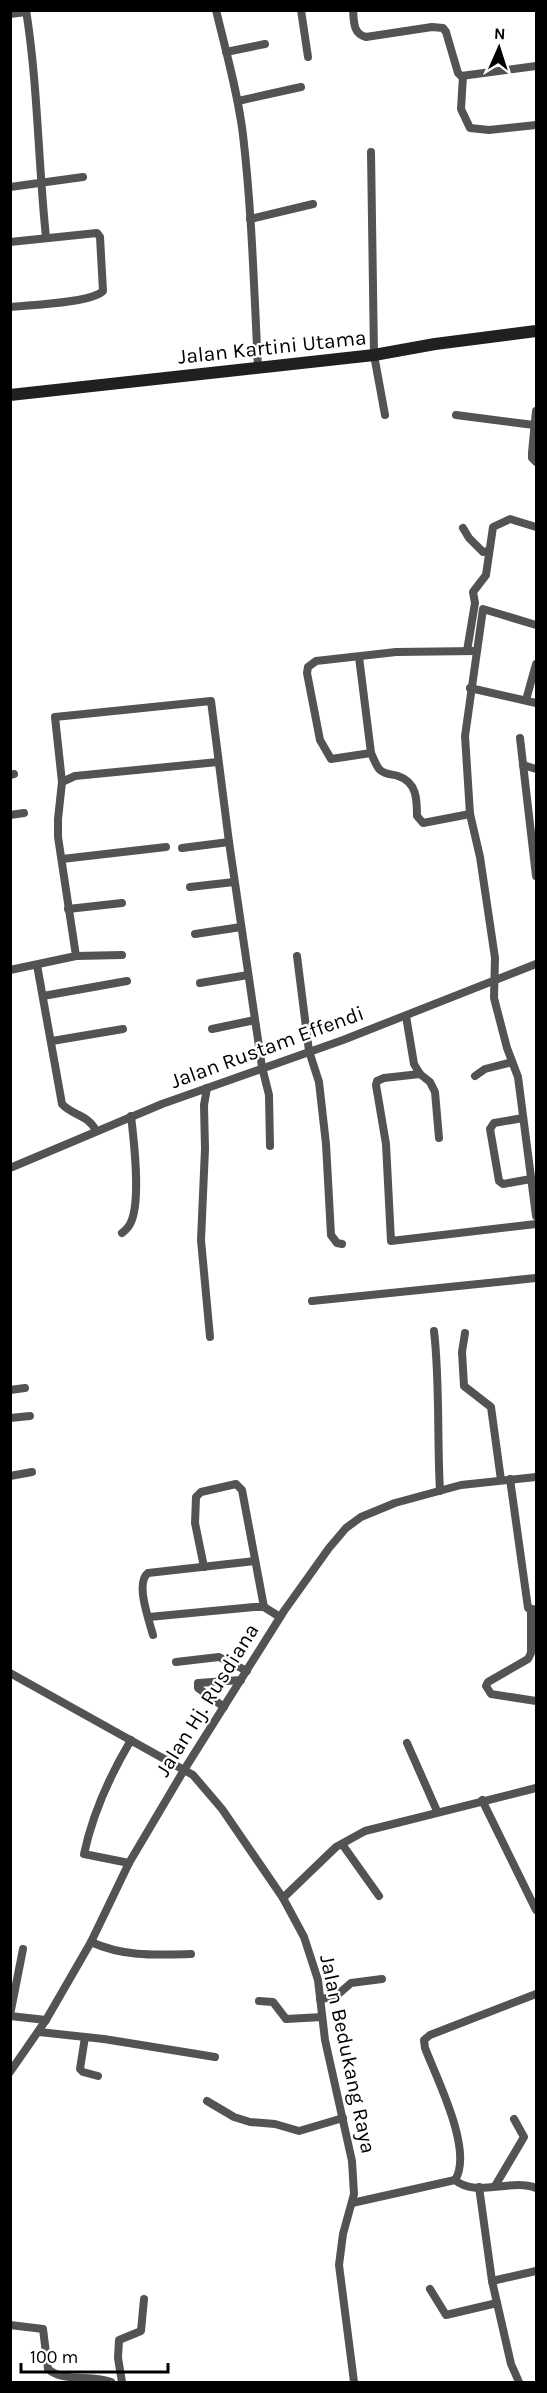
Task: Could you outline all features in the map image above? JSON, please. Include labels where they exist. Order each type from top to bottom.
[{"type":"street","points":[[216,10],[238,101],[250,219],[258,367]]},
{"type":"street","points":[[301,10],[308,57]]},
{"type":"street","points":[[352,10],[357,33],[366,37],[432,27],[443,28],[458,73],[463,76],[537,66]]},
{"type":"street","points":[[10,14],[26,11],[33,61],[40,183],[46,237]]},
{"type":"street","points":[[226,52],[265,44]]},
{"type":"street","points":[[463,76],[461,109],[470,128],[489,130],[537,125]]},
{"type":"street","points":[[238,101],[301,87]]},
{"type":"street","points":[[371,152],[374,355],[385,415]]},
{"type":"street","points":[[10,187],[83,177]]},
{"type":"street","points":[[250,219],[313,204]]},
{"type":"street","points":[[10,242],[91,232],[98,234],[103,291],[98,296],[10,307]]},
{"type":"street","name":"Jalan Kartini Utama","points":[[10,395],[374,355],[435,344],[537,331]]},
{"type":"street","points":[[537,411],[532,453],[532,458],[537,462]]},
{"type":"street","points":[[456,415],[534,425]]},
{"type":"street","points":[[537,527],[510,519],[493,526],[486,575],[473,592],[476,603],[471,651],[471,688],[465,736],[470,814],[480,857],[495,958],[494,998],[518,1077],[537,1216]]},
{"type":"street","points":[[463,528],[483,552],[488,551]]},
{"type":"street","points":[[471,651],[483,609],[537,625]]},
{"type":"street","points":[[371,753],[333,760],[328,757],[320,740],[307,673],[308,667],[316,661],[396,652],[471,651]]},
{"type":"street","points":[[360,657],[371,753],[380,770],[386,774],[403,778],[413,786],[419,820],[429,823],[470,814]]},
{"type":"street","points":[[526,700],[537,664]]},
{"type":"street","points":[[471,688],[537,703]]},
{"type":"street","points":[[76,956],[68,909],[58,819],[62,782],[55,717],[211,700],[234,882],[262,1067],[269,1095],[270,1146]]},
{"type":"street","points":[[520,738],[537,876]]},
{"type":"street","points":[[62,782],[75,776],[218,762]]},
{"type":"street","points":[[523,765],[537,769]]},
{"type":"street","points":[[10,815],[24,813]]},
{"type":"street","points":[[182,848],[229,842]]},
{"type":"street","points":[[62,859],[166,847]]},
{"type":"street","points":[[190,887],[234,882]]},
{"type":"street","points":[[68,909],[122,903]]},
{"type":"street","points":[[195,934],[242,927]]},
{"type":"street","points":[[10,970],[76,956],[122,955]]},
{"type":"street","points":[[297,956],[309,1051],[319,1082],[326,1144],[331,1235],[337,1243],[342,1244]]},
{"type":"street","name":"Jalan Rustam Effendi","points":[[10,1168],[131,1116],[406,1016],[493,979],[537,964]]},
{"type":"street","points":[[37,965],[62,1104],[67,1109],[89,1119],[96,1131]]},
{"type":"street","points":[[201,983],[248,975]]},
{"type":"street","points":[[43,996],[127,981]]},
{"type":"street","points":[[406,1016],[414,1064],[420,1074],[430,1082],[435,1092],[439,1138]]},
{"type":"street","points":[[212,1029],[255,1020]]},
{"type":"street","points":[[52,1041],[123,1029]]},
{"type":"street","points":[[476,1076],[485,1069],[512,1062]]},
{"type":"street","points":[[420,1074],[384,1078],[376,1085],[386,1144],[391,1241],[537,1224]]},
{"type":"street","points":[[207,1088],[204,1105],[205,1149],[201,1240],[210,1337]]},
{"type":"street","points":[[122,1233],[132,1220],[135,1197],[131,1116]]},
{"type":"street","points":[[523,1118],[494,1123],[490,1129],[498,1181],[503,1184],[531,1179]]},
{"type":"street","points":[[312,1301],[537,1278]]},
{"type":"street","points":[[434,1331],[436,1435],[440,1491]]},
{"type":"street","points":[[465,1333],[462,1352],[464,1386],[491,1407],[528,1608],[534,1610],[531,1653],[528,1659],[488,1682],[486,1686],[491,1694],[537,1701]]},
{"type":"street","points":[[10,1390],[25,1388]]},
{"type":"street","points":[[10,1418],[30,1416]]},
{"type":"street","points":[[10,1476],[32,1472]]},
{"type":"street","name":"Jalan Hj. Rusdiana","points":[[10,2072],[39,2032],[91,1942],[129,1863],[184,1770],[280,1617],[346,1528],[377,1509],[461,1485],[537,1477]]},
{"type":"street","points":[[204,1567],[195,1523],[195,1501],[201,1492],[236,1484],[242,1490],[264,1607]]},
{"type":"street","points":[[153,1635],[141,1583],[144,1575],[255,1561]]},
{"type":"street","points":[[149,1617],[240,1607],[264,1607],[280,1617]]},
{"type":"street","points":[[176,1662],[219,1657],[247,1671]]},
{"type":"street","name":"Jalan Bedukang Raya","points":[[10,1673],[184,1770],[210,1793],[283,1898],[304,1937],[318,1980],[322,2017],[352,2161],[352,2203],[343,2234],[339,2265],[354,2382]]},
{"type":"street","points":[[224,1707],[198,1688],[198,1683],[241,1680]]},
{"type":"street","points":[[129,1863],[84,1854],[91,1822],[108,1780],[131,1740]]},
{"type":"street","points":[[407,1743],[437,1811]]},
{"type":"street","points":[[283,1898],[342,1844],[380,1825],[537,1788]]},
{"type":"street","points":[[482,1800],[537,1910]]},
{"type":"street","points":[[342,1844],[379,1896]]},
{"type":"street","points":[[91,1942],[124,1954],[144,1956],[191,1954]]},
{"type":"street","points":[[23,1949],[10,2015],[46,2020]]},
{"type":"street","points":[[320,1999],[335,1996],[351,1983],[382,1979]]},
{"type":"street","points":[[455,2180],[459,2174],[460,2157],[453,2114],[425,2048],[424,2040],[430,2035],[537,1994]]},
{"type":"street","points":[[258,2001],[273,2002],[286,2019],[322,2017]]},
{"type":"street","points":[[39,2032],[214,2057]]},
{"type":"street","points":[[86,2037],[80,2069],[98,2076]]},
{"type":"street","points":[[207,2101],[234,2117],[299,2131],[344,2118]]},
{"type":"street","points":[[495,2186],[524,2137],[514,2119]]},
{"type":"street","points":[[352,2203],[455,2180],[468,2187],[517,2185],[537,2188]]},
{"type":"street","points":[[479,2187],[492,2281],[512,2364],[519,2382]]},
{"type":"street","points":[[492,2281],[537,2271]]},
{"type":"street","points":[[430,2289],[446,2315],[497,2303]]},
{"type":"street","points":[[122,2382],[118,2358],[119,2340],[141,2331],[144,2299]]},
{"type":"street","points":[[10,2325],[43,2329],[50,2372],[111,2382]]}]
